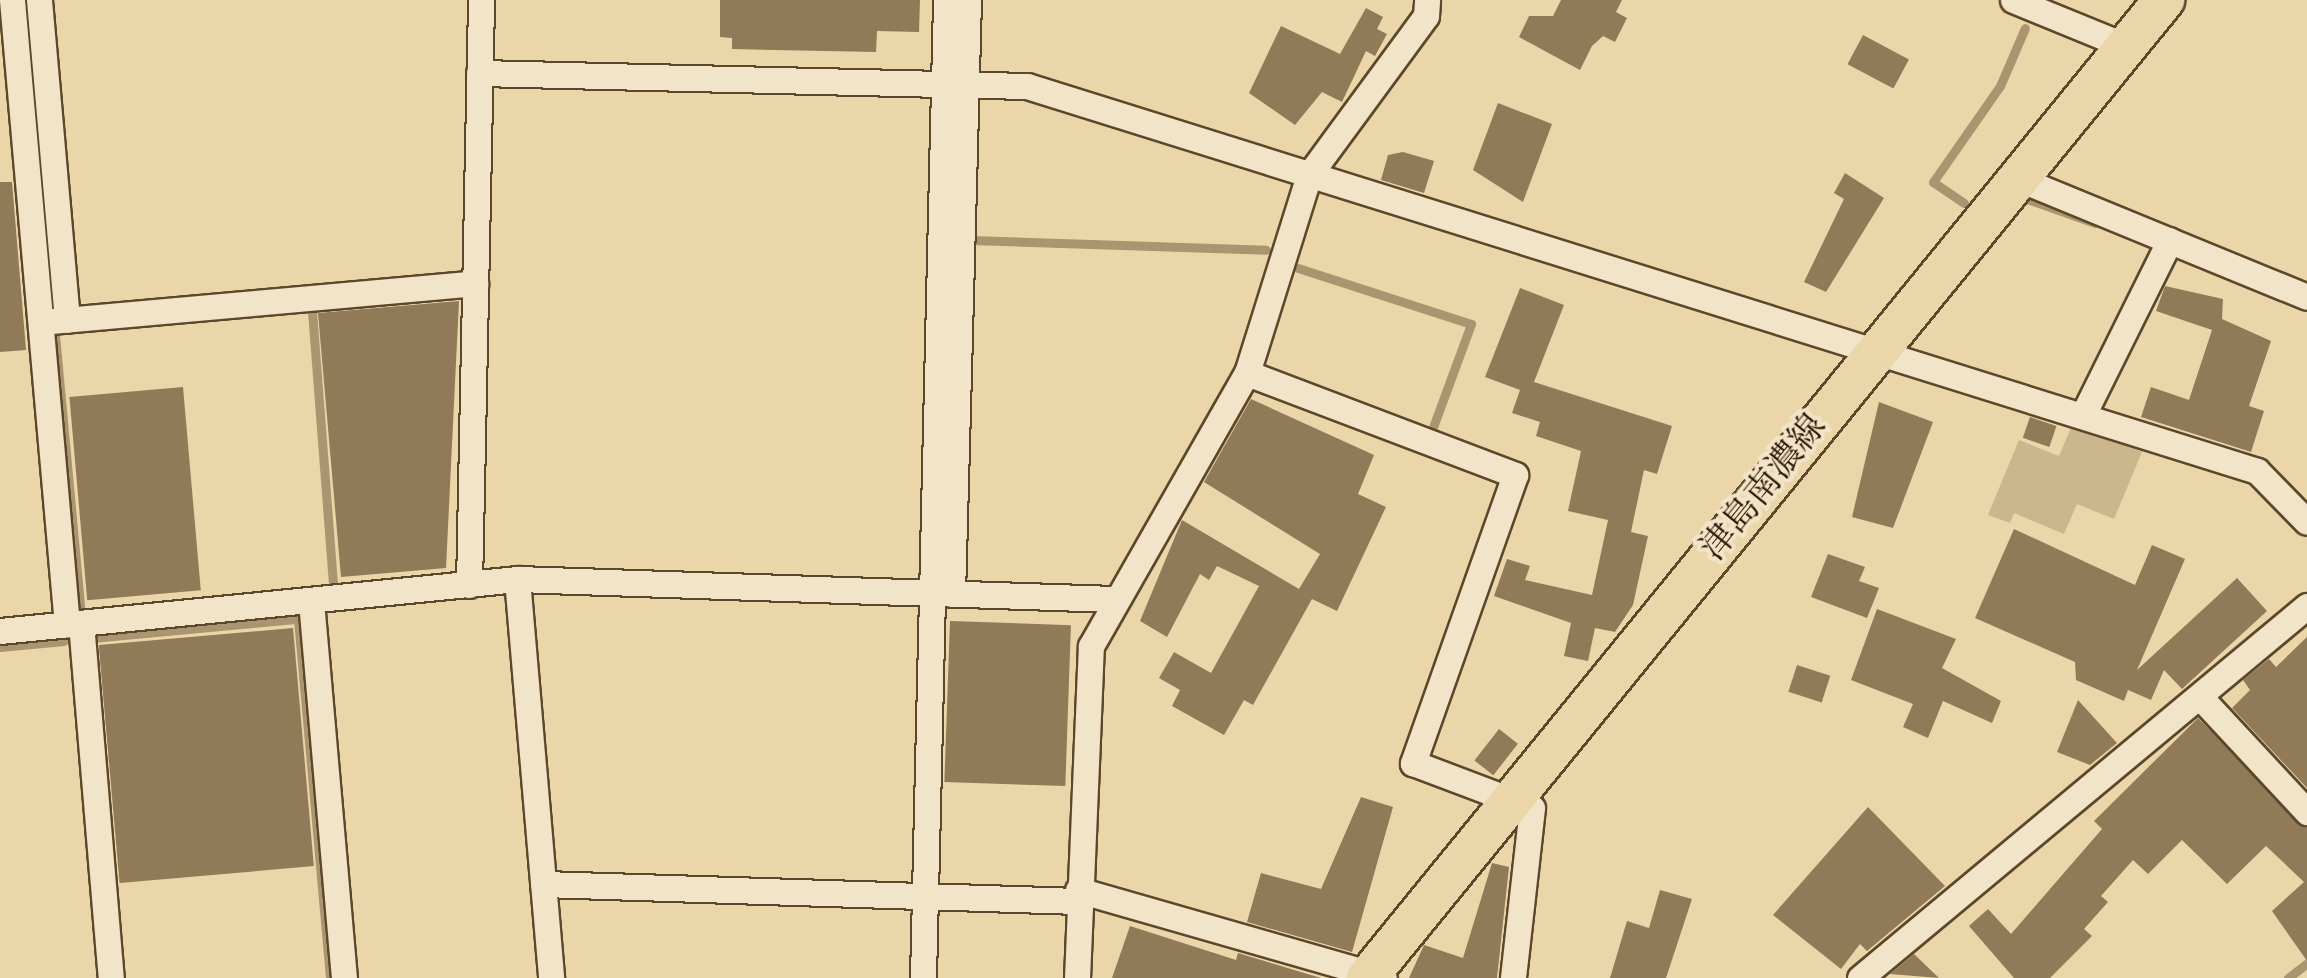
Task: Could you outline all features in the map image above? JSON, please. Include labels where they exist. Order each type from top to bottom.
[{"type":"main road","name":"津島南濃線","points":[[1374,977],[1874,350],[2164,0]]},
{"type":"street","points":[[12,0],[40,322],[112,978]]},
{"type":"street","points":[[39,0],[67,320]]},
{"type":"street","points":[[469,585],[481,0]]},
{"type":"street","points":[[923,978],[924,896],[943,594],[955,83],[946,0]]},
{"type":"street","points":[[955,83],[968,0]]},
{"type":"street","points":[[2013,0],[2126,46]]},
{"type":"street","points":[[1077,978],[1091,646],[1247,373],[1310,176],[1430,5]]},
{"type":"street","points":[[479,72],[1026,86],[2257,472],[2307,522]]},
{"type":"street","points":[[2016,178],[2307,297]]},
{"type":"street","points":[[2083,415],[2170,240]]},
{"type":"street","points":[[40,322],[475,283]]},
{"type":"street","points":[[1247,373],[1515,475],[1412,763],[1532,808],[1534,846],[1513,978]]},
{"type":"street","points":[[517,579],[551,978]]},
{"type":"street","points":[[0,631],[517,579],[1114,600]]},
{"type":"street","points":[[311,601],[344,978]]},
{"type":"street","points":[[1860,978],[2307,606]]},
{"type":"street","points":[[2201,698],[2307,812]]},
{"type":"street","points":[[543,884],[924,896],[1078,896],[1374,977]]},
{"type":"shaded area","points":[[2073,423],[2142,452],[2114,519],[2077,504],[2064,534],[2014,513],[2010,523],[1988,515],[2019,440],[2059,456]]},
{"type":"building","points":[[720,0],[920,0],[919,32],[877,31],[876,52],[732,49],[732,38],[720,37]]},
{"type":"building","points":[[1561,0],[1622,0],[1616,12],[1627,18],[1615,42],[1603,36],[1592,46],[1580,70],[1519,37],[1529,16],[1553,16]]},
{"type":"building","points":[[1366,8],[1383,17],[1377,29],[1387,34],[1375,56],[1366,51],[1342,102],[1322,92],[1295,125],[1249,93],[1281,26],[1340,54]]},
{"type":"building","points":[[1863,35],[1909,59],[1893,89],[1848,64]]},
{"type":"building","points":[[1498,103],[1552,124],[1523,202],[1473,170]]},
{"type":"building","points":[[1403,152],[1434,161],[1424,193],[1381,180],[1388,155]]},
{"type":"building","points":[[1845,173],[1884,198],[1826,292],[1804,282],[1844,199],[1834,193]]},
{"type":"building","points":[[0,182],[12,182],[26,350],[0,352]]},
{"type":"building","points":[[2165,286],[2223,299],[2222,319],[2271,341],[2249,406],[2264,411],[2251,452],[2141,417],[2151,387],[2189,400],[2212,330],[2156,311]]},
{"type":"building","points":[[1520,288],[1564,305],[1534,382],[1672,426],[1657,474],[1644,470],[1631,532],[1648,536],[1633,605],[1615,632],[1595,628],[1588,661],[1564,656],[1571,623],[1494,596],[1507,559],[1530,566],[1525,580],[1592,595],[1608,520],[1568,511],[1581,451],[1536,436],[1540,422],[1512,413],[1520,390],[1485,377]]},
{"type":"building","points":[[459,301],[446,568],[341,577],[318,313]]},
{"type":"building","points":[[183,387],[201,590],[87,600],[69,397]]},
{"type":"building","points":[[1251,399],[1374,455],[1358,494],[1386,507],[1337,611],[1312,599],[1253,705],[1244,700],[1224,735],[1172,706],[1180,690],[1159,678],[1174,652],[1211,673],[1259,586],[1217,566],[1209,580],[1200,574],[1167,637],[1140,621],[1182,520],[1299,589],[1320,554],[1204,482]]},
{"type":"building","points":[[1879,402],[1933,422],[1893,528],[1852,517]]},
{"type":"building","points":[[2030,417],[2056,426],[2049,447],[2023,438]]},
{"type":"building","points":[[2014,529],[2135,585],[2152,545],[2185,559],[2137,670],[2237,578],[2267,611],[2182,689],[2164,670],[2151,700],[2128,690],[2124,701],[2076,680],[2075,662],[1975,618]]},
{"type":"building","points":[[1828,554],[1865,567],[1859,581],[1879,588],[1867,618],[1811,597]]},
{"type":"building","points":[[1877,609],[1956,639],[1942,668],[2001,701],[1992,723],[1943,701],[1928,738],[1903,727],[1913,704],[1851,680]]},
{"type":"building","points":[[950,621],[1071,625],[1065,786],[944,782]]},
{"type":"building","points":[[293,628],[314,866],[120,883],[99,645]]},
{"type":"building","points":[[2307,637],[2307,788],[2232,708],[2250,690],[2243,680],[2269,659],[2276,667]]},
{"type":"building","points":[[1797,665],[1830,676],[1822,702],[1788,692]]},
{"type":"building","points":[[2078,700],[2117,743],[2090,765],[2057,752]]},
{"type":"building","points":[[2198,718],[2307,828],[2307,961],[2272,911],[2304,882],[2266,846],[2227,884],[2182,840],[2148,874],[2133,860],[2101,896],[2108,902],[2084,929],[2092,936],[2050,978],[2014,978],[1969,926],[1988,909],[2011,934],[2102,829],[2094,821]]},
{"type":"building","points":[[1499,729],[1518,744],[1493,775],[1474,761]]},
{"type":"building","points":[[1361,797],[1393,807],[1352,952],[1247,922],[1261,873],[1321,889]]},
{"type":"building","points":[[1868,807],[1945,886],[1867,951],[1860,944],[1841,969],[1773,915]]},
{"type":"building","points":[[1492,863],[1509,867],[1497,978],[1409,978],[1424,945],[1463,958]]},
{"type":"building","points":[[1660,890],[1692,899],[1666,978],[1610,978],[1627,921],[1649,928]]},
{"type":"building","points":[[1130,926],[1236,960],[1238,953],[1321,978],[1112,978]]},
{"type":"building","points":[[1914,954],[1939,978],[1890,974]]},
{"type":"waterway","points":[[25,0],[52,306]]},
{"type":"waterway","points":[[1964,203],[1933,182],[2000,86],[2025,28]]},
{"type":"waterway","points":[[2030,200],[2095,223]]},
{"type":"waterway","points":[[970,240],[1266,250]]},
{"type":"waterway","points":[[1298,268],[1471,324],[1432,430]]},
{"type":"waterway","points":[[312,311],[333,583]]},
{"type":"waterway","points":[[55,335],[80,606]]},
{"type":"waterway","points":[[92,638],[298,619],[330,978]]},
{"type":"waterway","points":[[0,647],[64,641]]},
{"type":"waterway","points":[[2288,978],[2307,963]]}]
